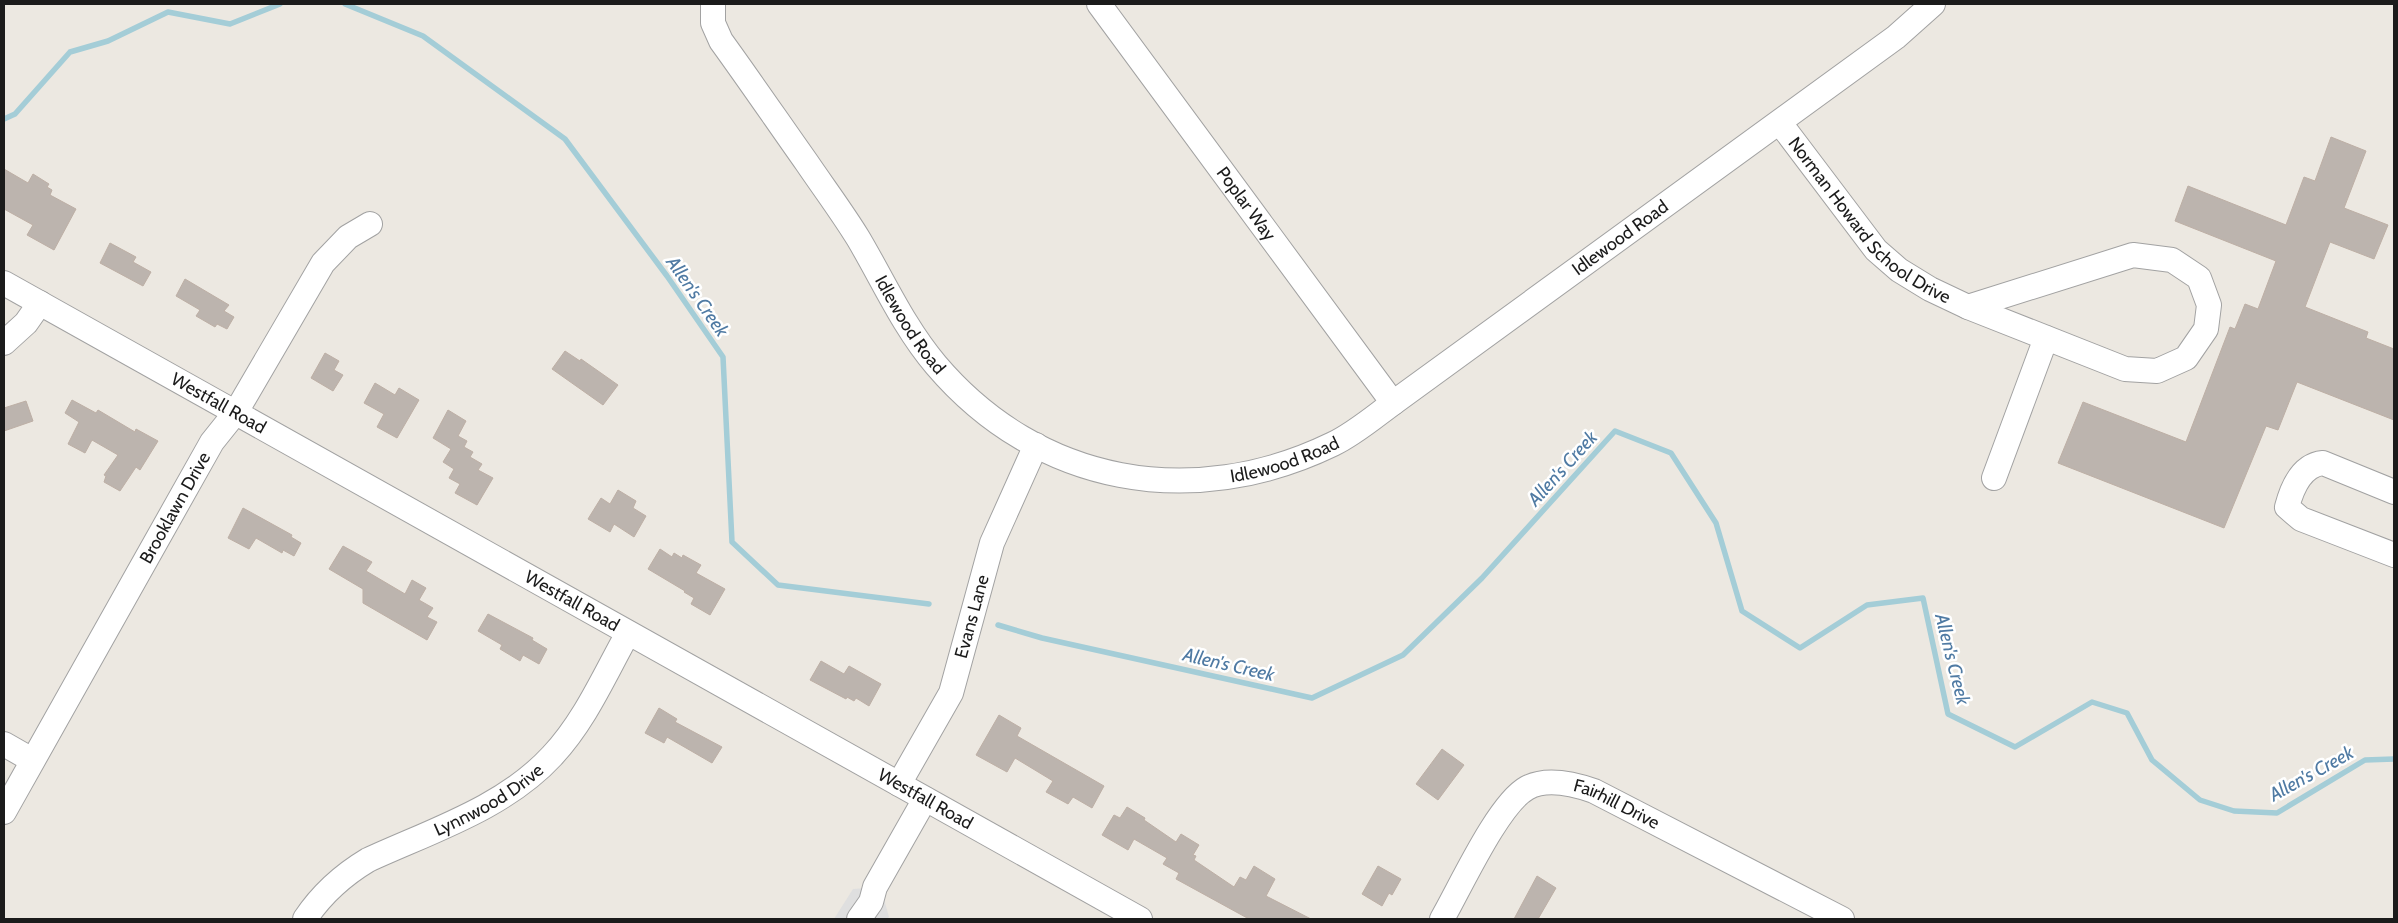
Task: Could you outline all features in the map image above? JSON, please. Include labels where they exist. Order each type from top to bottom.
[{"type":"street","name":"Poplar Way","points":[[1099,4],[1393,404]]},
{"type":"street","name":"Idlewood Road","points":[[713,14],[721,41],[857,237],[896,308],[936,365],[983,410],[1036,445],[1102,471],[1150,480],[1181,482],[1213,480],[1280,466],[1335,443],[1393,404],[1780,123],[1896,37],[1933,4]]},
{"type":"street","name":"Norman Howard School Drive","points":[[1780,123],[1876,250],[1899,270],[1930,289],[1968,307],[2125,369],[2157,371],[2186,358],[2206,330],[2209,305],[2199,278],[2172,260],[2133,255],[1968,307]]},
{"type":"street","name":"Brooklawn Drive","points":[[4,812],[212,442],[236,412],[324,263],[348,237],[370,224]]},
{"type":"street","name":"Westfall Road","points":[[4,283],[899,784],[1130,917]]},
{"type":"street","points":[[4,343],[26,323],[40,303]]},
{"type":"street","points":[[1994,478],[2046,338]]},
{"type":"street","name":"Evans Lane","points":[[899,784],[952,692],[992,543],[1036,445]]},
{"type":"street","points":[[2394,492],[2323,464],[2314,464],[2304,471],[2290,497],[2287,507],[2301,519],[2394,555]]},
{"type":"street","name":"Lynnwood Drive","points":[[304,919],[339,880],[352,869],[368,860],[474,813],[506,794],[552,756],[574,729],[628,632]]},
{"type":"street","points":[[4,744],[32,760]]},
{"type":"street","name":"Fairhill Drive","points":[[1442,919],[1503,812],[1526,789],[1555,782],[1578,785],[1594,791],[1842,919]]},
{"type":"street","points":[[860,919],[871,902],[875,887],[925,799]]},
{"type":"shaded area","points":[[866,888],[882,892],[889,917],[887,919],[834,919],[853,889]]},
{"type":"building","points":[[2331,137],[2366,151],[2344,208],[2388,225],[2374,259],[2330,242],[2305,307],[2368,332],[2366,338],[2394,349],[2394,420],[2297,382],[2278,430],[2266,426],[2224,528],[2058,463],[2083,402],[2186,442],[2230,327],[2235,329],[2245,304],[2258,309],[2276,261],[2175,221],[2188,186],[2286,225],[2304,177],[2315,181]]},
{"type":"building","points":[[4,169],[28,183],[33,174],[49,184],[47,187],[52,190],[50,195],[76,209],[54,250],[27,235],[33,225],[4,209]]},
{"type":"building","points":[[110,243],[136,257],[133,262],[151,272],[143,286],[100,263]]},
{"type":"building","points":[[185,279],[229,305],[224,311],[234,317],[227,329],[217,324],[215,327],[196,316],[200,310],[176,296]]},
{"type":"building","points":[[565,351],[580,361],[581,359],[618,385],[603,405],[552,369]]},
{"type":"building","points":[[325,353],[339,361],[334,370],[343,375],[333,391],[311,378]]},
{"type":"building","points":[[375,383],[395,395],[399,388],[419,400],[397,438],[377,427],[384,414],[364,403]]},
{"type":"building","points":[[72,400],[96,413],[98,410],[135,432],[136,429],[158,441],[140,470],[136,467],[120,491],[104,482],[106,476],[104,475],[118,455],[92,440],[85,453],[68,444],[79,422],[65,413]]},
{"type":"building","points":[[26,401],[33,421],[4,431],[4,408]]},
{"type":"building","points":[[448,410],[466,421],[458,436],[467,441],[464,447],[473,452],[470,457],[482,464],[478,470],[493,478],[477,505],[455,493],[460,484],[449,478],[454,469],[443,462],[451,449],[433,438]]},
{"type":"building","points":[[618,490],[636,501],[633,508],[646,516],[634,537],[614,524],[610,532],[588,519],[601,498],[610,504]]},
{"type":"building","points":[[243,508],[292,535],[291,537],[301,543],[294,556],[283,550],[282,553],[256,538],[249,549],[228,538]]},
{"type":"building","points":[[343,546],[372,562],[366,571],[405,594],[412,580],[426,588],[419,600],[433,608],[427,617],[437,622],[427,640],[363,603],[363,589],[329,569]]},
{"type":"building","points":[[660,549],[672,557],[674,553],[682,558],[683,555],[701,565],[696,573],[725,589],[710,615],[691,604],[694,598],[685,591],[648,569]]},
{"type":"building","points":[[488,614],[533,638],[532,640],[547,649],[539,664],[523,655],[520,661],[500,649],[502,645],[478,631]]},
{"type":"building","points":[[821,661],[844,674],[849,666],[881,684],[869,706],[856,698],[854,701],[847,697],[846,699],[810,680]]},
{"type":"building","points":[[659,708],[677,719],[675,722],[722,747],[712,763],[667,737],[664,743],[645,733]]},
{"type":"building","points":[[999,715],[1021,728],[1017,736],[1104,786],[1092,808],[1073,797],[1068,804],[1046,792],[1053,781],[1015,758],[1007,772],[976,755]]},
{"type":"building","points":[[1442,749],[1464,765],[1438,800],[1416,784]]},
{"type":"building","points":[[1127,807],[1145,818],[1144,820],[1176,842],[1181,834],[1199,845],[1193,855],[1196,856],[1194,860],[1234,887],[1240,877],[1246,880],[1254,866],[1275,879],[1266,896],[1311,919],[1249,919],[1176,879],[1179,873],[1163,864],[1167,858],[1134,839],[1128,850],[1102,835],[1114,815],[1120,818]]},
{"type":"building","points":[[1378,866],[1401,879],[1392,895],[1389,893],[1382,906],[1362,894]]},
{"type":"building","points":[[1537,876],[1556,888],[1538,919],[1514,919]]},
{"type":"waterway","name":"Allen's Creek","points":[[4,119],[15,114],[70,52],[108,41],[168,12],[230,24],[280,4]]},
{"type":"waterway","name":"Allen's Creek","points":[[345,4],[423,36],[565,139],[667,276],[723,357],[732,542],[778,585],[929,604]]},
{"type":"waterway","name":"Allen's Creek","points":[[998,625],[1042,638],[1312,698],[1403,655],[1482,578],[1615,431],[1671,453],[1716,523],[1742,611],[1800,648],[1867,605],[1923,598],[1948,714],[2015,747],[2092,702],[2127,713],[2152,760],[2200,800],[2234,811],[2277,813],[2365,760],[2394,759]]}]
